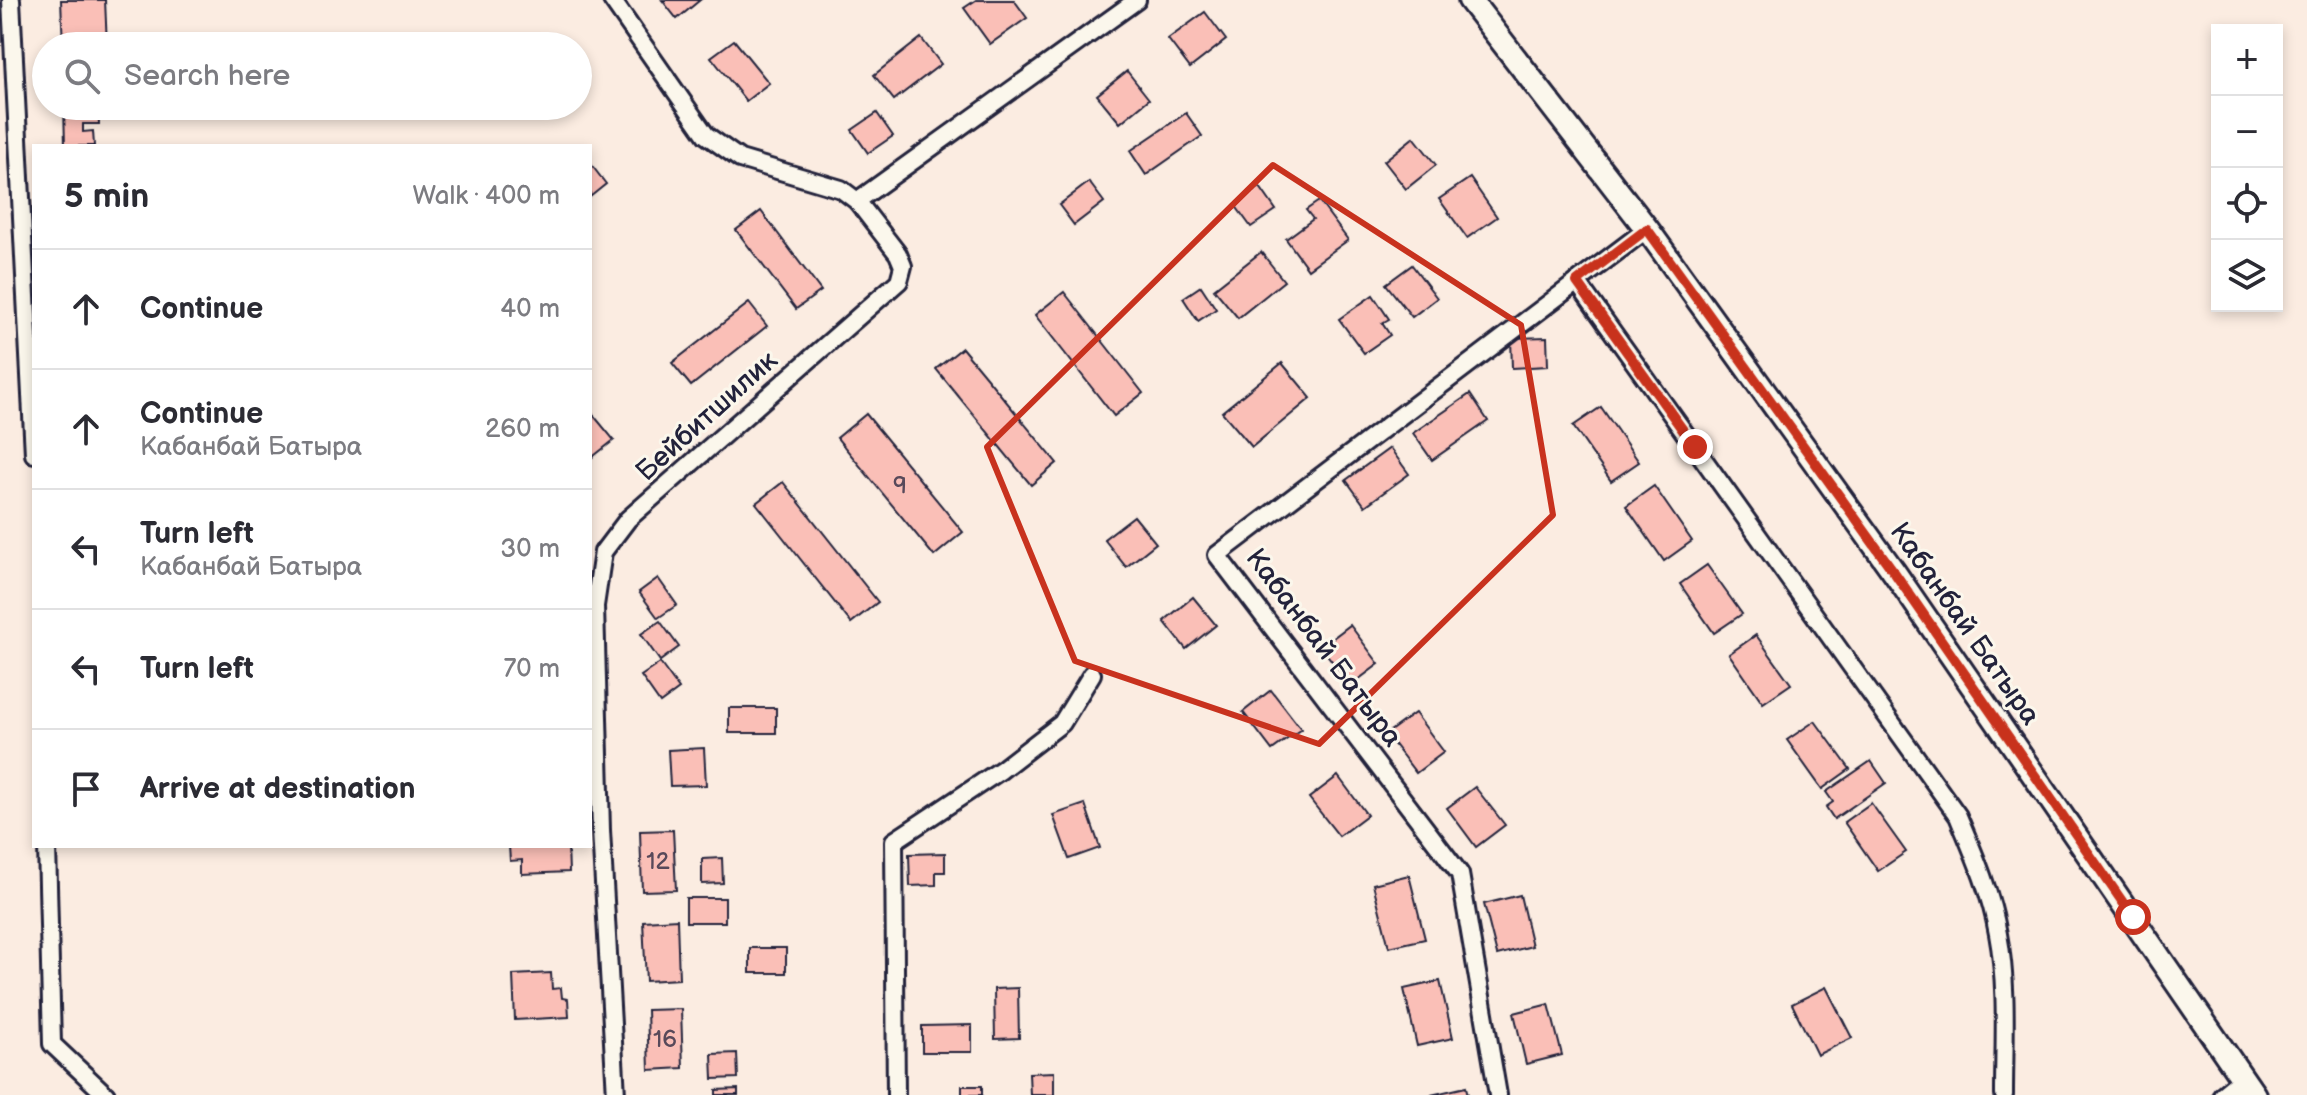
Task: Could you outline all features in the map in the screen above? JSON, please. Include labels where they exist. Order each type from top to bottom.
[{"type":"main road","name":"Кабанбай Батыра","points":[[1470,0],[1647,229],[1894,572],[2249,1087]]},
{"type":"street","points":[[11,0],[18,196],[32,422]]},
{"type":"street","points":[[612,0],[706,135],[740,159],[841,189],[857,201],[1137,0]]},
{"type":"street","points":[[0,197],[18,196]]},
{"type":"street","name":"Бейбитшилик","points":[[616,1095],[601,830],[595,606],[603,552],[628,519],[899,281],[903,266],[898,254],[857,201]]},
{"type":"street","name":"Кабанбай Батыра","points":[[1498,1095],[1460,874],[1217,555],[1647,229]]},
{"type":"street","points":[[1577,282],[1958,816],[1978,864],[1998,933],[2005,1002],[2004,1095]]},
{"type":"street","points":[[896,1095],[894,841],[1001,770],[1062,723],[1092,674]]},
{"type":"street","points":[[47,848],[52,1044],[106,1095]]},
{"type":"street","points":[[2222,1095],[2249,1087]]},
{"type":"highlighted area","points":[[1273,165],[1521,325],[1553,515],[1319,744],[1075,661],[987,447]]},
{"type":"building","points":[[61,0],[105,0],[106,32],[62,32]]},
{"type":"building","points":[[662,0],[700,0],[677,19]]},
{"type":"building","points":[[976,0],[1014,0],[1027,18],[990,44],[964,8]]},
{"type":"building","points":[[1205,12],[1226,40],[1190,68],[1168,39]]},
{"type":"building","points":[[921,38],[941,64],[894,100],[874,75]]},
{"type":"building","points":[[734,40],[769,83],[746,101],[711,57]]},
{"type":"building","points":[[1127,71],[1149,99],[1120,123],[1097,95]]},
{"type":"building","points":[[877,113],[893,136],[868,153],[852,130]]},
{"type":"building","points":[[1186,113],[1202,136],[1146,175],[1130,151]]},
{"type":"building","points":[[64,120],[99,120],[99,124],[83,124],[83,132],[93,131],[94,144],[65,144]]},
{"type":"building","points":[[1414,137],[1436,165],[1406,189],[1384,161]]},
{"type":"building","points":[[592,166],[606,184],[592,195]]},
{"type":"building","points":[[1470,178],[1497,217],[1467,238],[1439,199]]},
{"type":"building","points":[[1089,182],[1104,202],[1074,225],[1059,205]]},
{"type":"building","points":[[1260,187],[1276,210],[1251,227],[1235,205]]},
{"type":"building","points":[[1319,201],[1348,240],[1308,269],[1286,239],[1313,219],[1306,210]]},
{"type":"building","points":[[761,211],[821,291],[796,309],[736,230]]},
{"type":"building","points":[[1261,252],[1284,281],[1238,318],[1214,289]]},
{"type":"building","points":[[1412,265],[1437,298],[1412,317],[1386,284]]},
{"type":"building","points":[[1201,286],[1216,309],[1198,321],[1183,298]]},
{"type":"building","points":[[1064,292],[1143,393],[1114,416],[1035,315]]},
{"type":"building","points":[[1373,295],[1389,319],[1382,323],[1390,335],[1364,353],[1339,319]]},
{"type":"building","points":[[749,303],[767,326],[691,386],[672,363]]},
{"type":"building","points":[[1547,337],[1548,366],[1512,368],[1511,338]]},
{"type":"building","points":[[962,348],[1057,463],[1031,485],[936,369]]},
{"type":"building","points":[[1282,363],[1311,398],[1252,447],[1222,412]]},
{"type":"building","points":[[1470,394],[1488,421],[1432,460],[1413,433]]},
{"type":"building","points":[[1601,407],[1639,462],[1611,481],[1573,426]]},
{"type":"building","points":[[592,413],[614,440],[592,457]]},
{"type":"building","points":[[866,414],[963,532],[934,556],[837,438]]},
{"type":"building","points":[[1390,448],[1409,474],[1365,506],[1346,480]]},
{"type":"building","points":[[783,482],[878,602],[851,623],[756,503]]},
{"type":"building","points":[[1654,486],[1692,541],[1664,561],[1626,506]]},
{"type":"building","points":[[1134,516],[1156,543],[1126,567],[1104,539]]},
{"type":"building","points":[[1707,565],[1742,614],[1714,633],[1680,584]]},
{"type":"building","points":[[658,578],[677,605],[658,618],[639,592]]},
{"type":"building","points":[[1193,597],[1216,625],[1186,649],[1164,621]]},
{"type":"building","points":[[660,621],[679,647],[660,661],[641,634]]},
{"type":"building","points":[[1350,625],[1379,664],[1351,685],[1321,647]]},
{"type":"building","points":[[1756,635],[1791,684],[1763,703],[1729,654]]},
{"type":"building","points":[[660,663],[679,689],[660,703],[641,676]]},
{"type":"building","points":[[1271,690],[1301,729],[1272,750],[1243,712]]},
{"type":"building","points":[[729,708],[776,708],[776,733],[729,733]]},
{"type":"building","points":[[1415,713],[1444,752],[1416,773],[1386,734]]},
{"type":"building","points":[[1815,721],[1850,769],[1822,789],[1787,740]]},
{"type":"building","points":[[704,748],[706,785],[670,786],[668,750]]},
{"type":"building","points":[[1871,761],[1886,783],[1834,819],[1826,807],[1833,802],[1826,792]]},
{"type":"building","points":[[1338,776],[1367,815],[1339,836],[1309,798]]},
{"type":"building","points":[[1475,787],[1505,825],[1476,847],[1447,808]]},
{"type":"building","points":[[1871,803],[1906,852],[1878,871],[1844,822]]},
{"type":"building","points":[[1085,804],[1100,848],[1069,859],[1053,815]]},
{"type":"building","points":[[673,830],[676,890],[642,891],[640,831]]},
{"type":"building","points":[[509,848],[568,848],[569,872],[522,874],[522,860],[510,861]]},
{"type":"building","points":[[945,853],[945,872],[936,872],[936,885],[910,886],[909,854]]},
{"type":"building","points":[[722,858],[723,883],[702,884],[702,859]]},
{"type":"building","points":[[1409,875],[1425,939],[1389,947],[1373,884]]},
{"type":"building","points":[[1520,895],[1532,946],[1497,955],[1484,904]]},
{"type":"building","points":[[686,898],[725,898],[725,922],[686,922]]},
{"type":"building","points":[[677,919],[679,979],[646,981],[643,921]]},
{"type":"building","points":[[750,948],[786,948],[786,973],[750,973]]},
{"type":"building","points":[[551,973],[552,989],[561,988],[562,998],[568,999],[569,1017],[515,1020],[513,975]]},
{"type":"building","points":[[1440,981],[1453,1038],[1417,1046],[1404,989]]},
{"type":"building","points":[[1826,987],[1852,1038],[1817,1055],[1792,1004]]},
{"type":"building","points":[[1018,988],[1019,1038],[995,1039],[994,989]]},
{"type":"building","points":[[1549,1004],[1562,1055],[1526,1064],[1514,1013]]},
{"type":"building","points":[[681,1009],[683,1068],[649,1070],[647,1010]]},
{"type":"building","points":[[972,1025],[972,1052],[922,1052],[922,1026]]},
{"type":"building","points":[[737,1053],[738,1078],[713,1079],[712,1054]]},
{"type":"building","points":[[1054,1072],[1054,1095],[1030,1095],[1029,1073]]},
{"type":"building","points":[[962,1086],[982,1086],[982,1095],[962,1095]]},
{"type":"building","points":[[1466,1087],[1468,1095],[1431,1095]]},
{"type":"building","points":[[738,1089],[738,1095],[716,1095],[716,1090]]},
{"type":"route","points":[[1695,447],[1577,282],[1647,229],[1894,572],[2133,917]]}]
